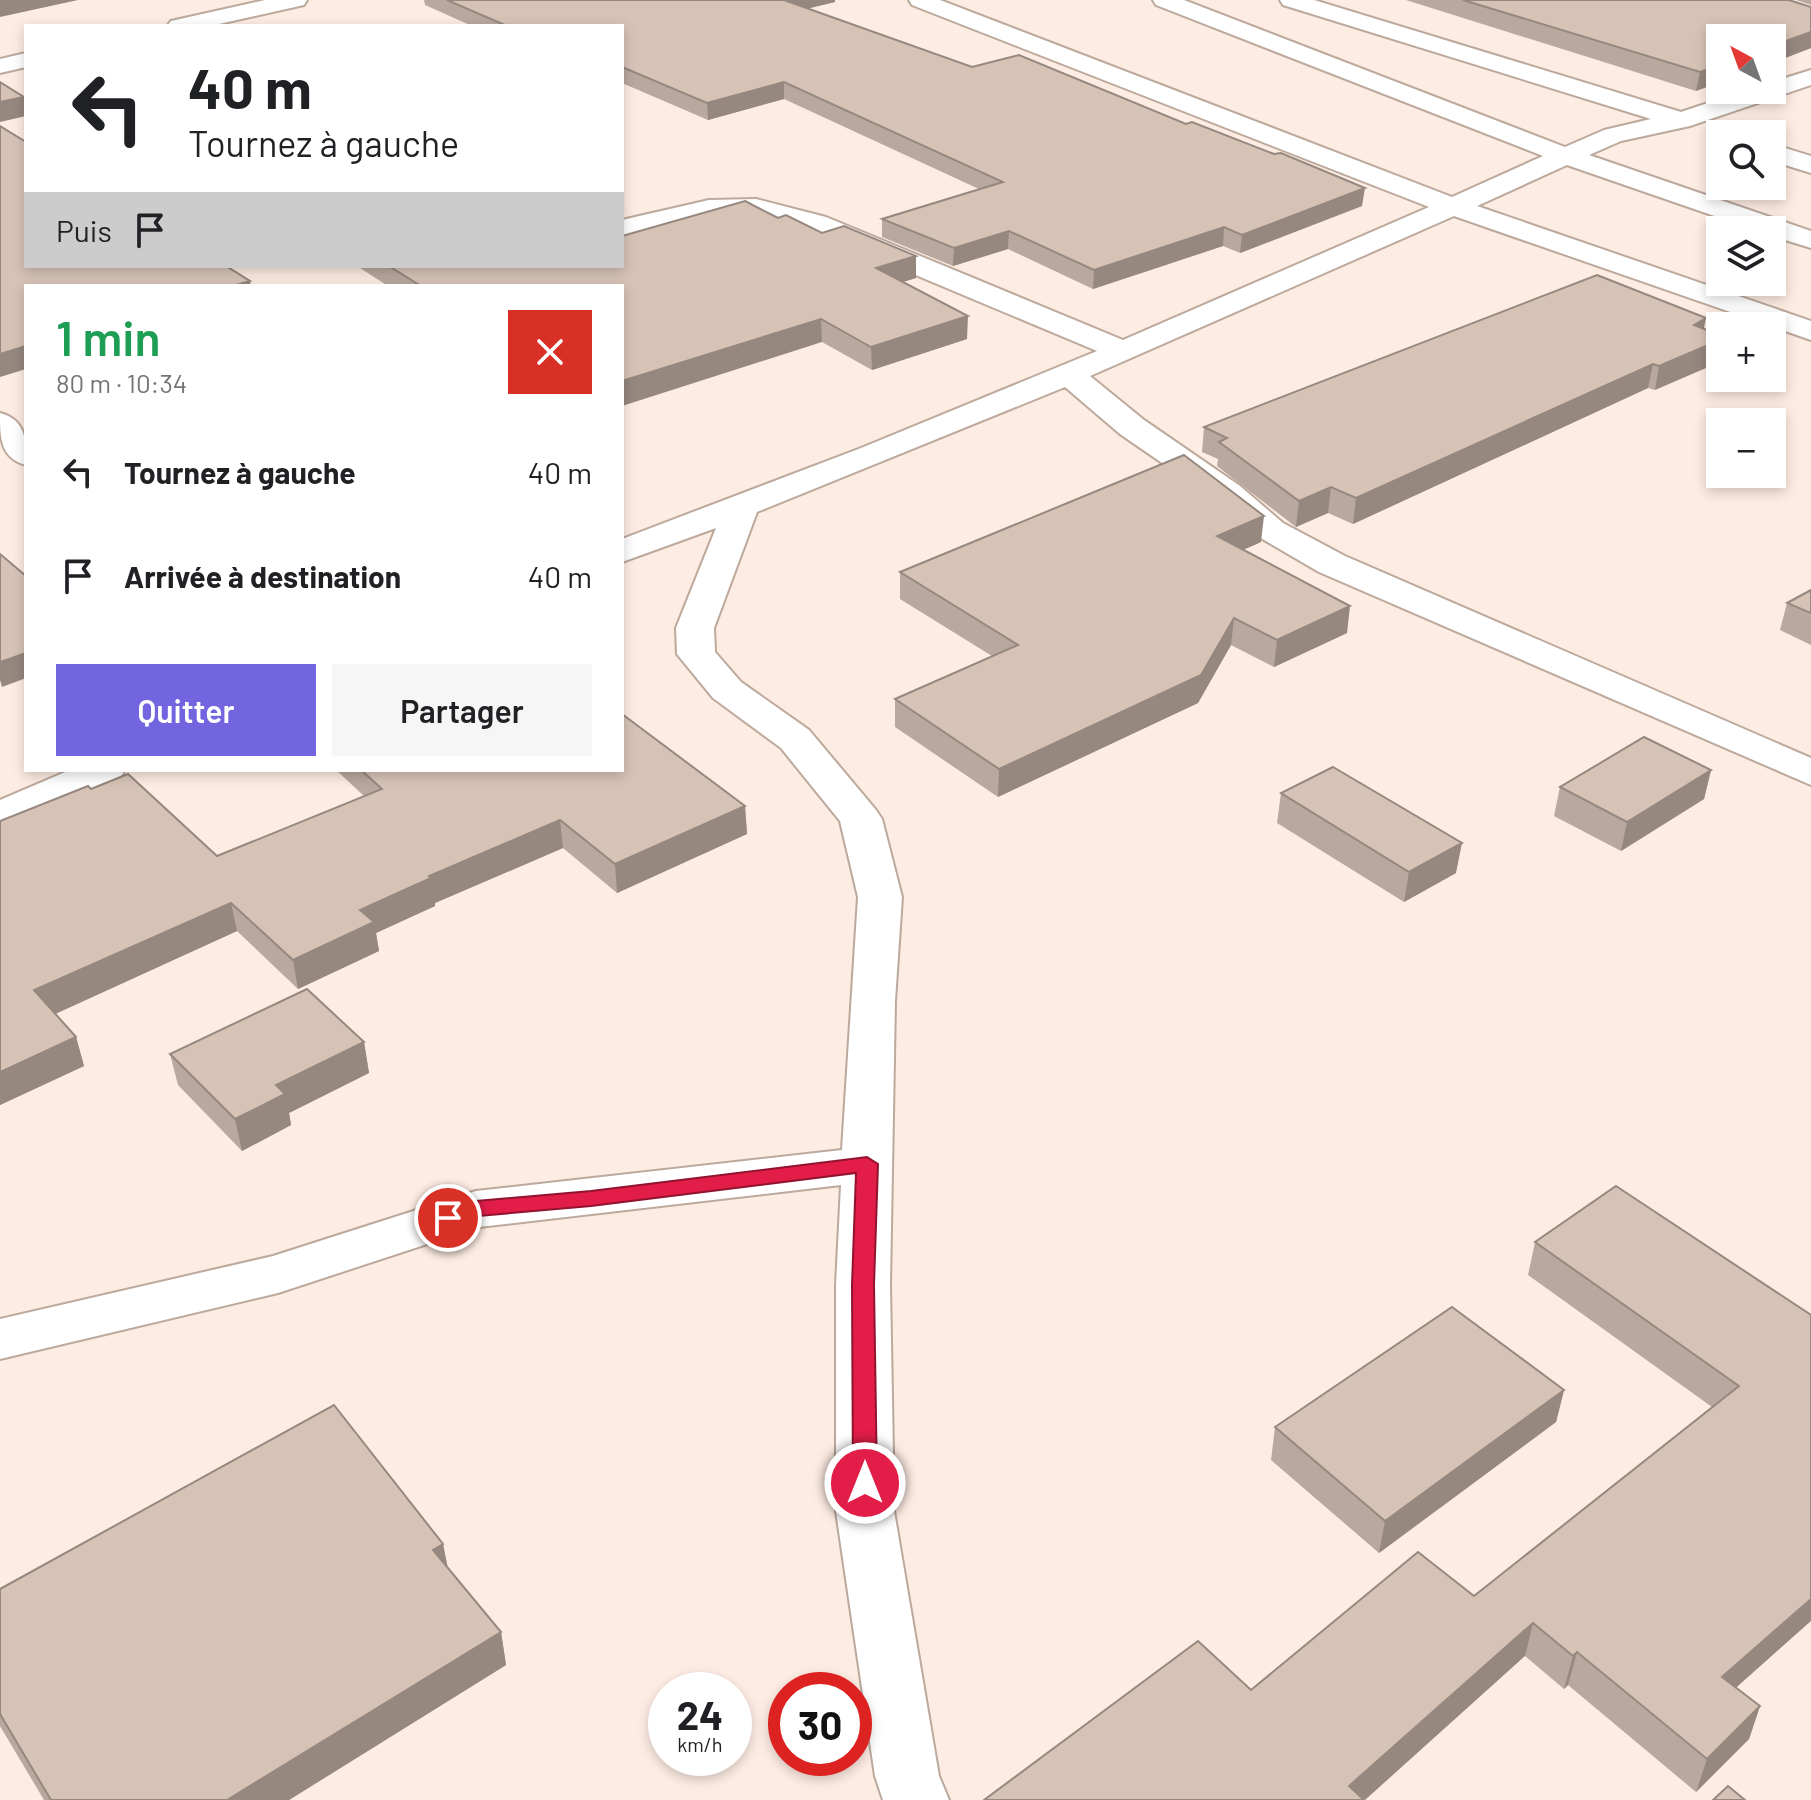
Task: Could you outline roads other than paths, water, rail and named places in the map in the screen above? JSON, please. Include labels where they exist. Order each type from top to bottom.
[{"type":"street","points":[[188,24],[296,0]]},
{"type":"street","points":[[920,0],[1452,206],[1811,331]]},
{"type":"street","points":[[1164,0],[1566,156],[1811,240]]},
{"type":"street","points":[[1291,0],[1706,129]]},
{"type":"street","points":[[0,66],[24,60]]},
{"type":"street","points":[[1786,85],[1811,77]]},
{"type":"street","points":[[624,550],[741,508],[1124,351],[1613,135],[1681,121],[1731,104]]},
{"type":"street","points":[[1786,157],[1811,165]]},
{"type":"street","points":[[624,228],[709,208],[756,207],[816,223],[1124,351]]},
{"type":"street","points":[[1069,374],[1132,427],[1228,493],[1271,530],[1332,564],[1811,773]]},
{"type":"street","points":[[0,410],[24,403]]},
{"type":"street","points":[[0,423],[24,453]]},
{"type":"street","points":[[741,508],[695,628],[696,654],[727,690],[795,739],[861,819],[880,897],[872,1001],[863,1285],[865,1511],[907,1776],[916,1800]]},
{"type":"street","points":[[0,815],[100,772]]},
{"type":"street","points":[[0,1339],[278,1274],[476,1209],[867,1164]]}]
